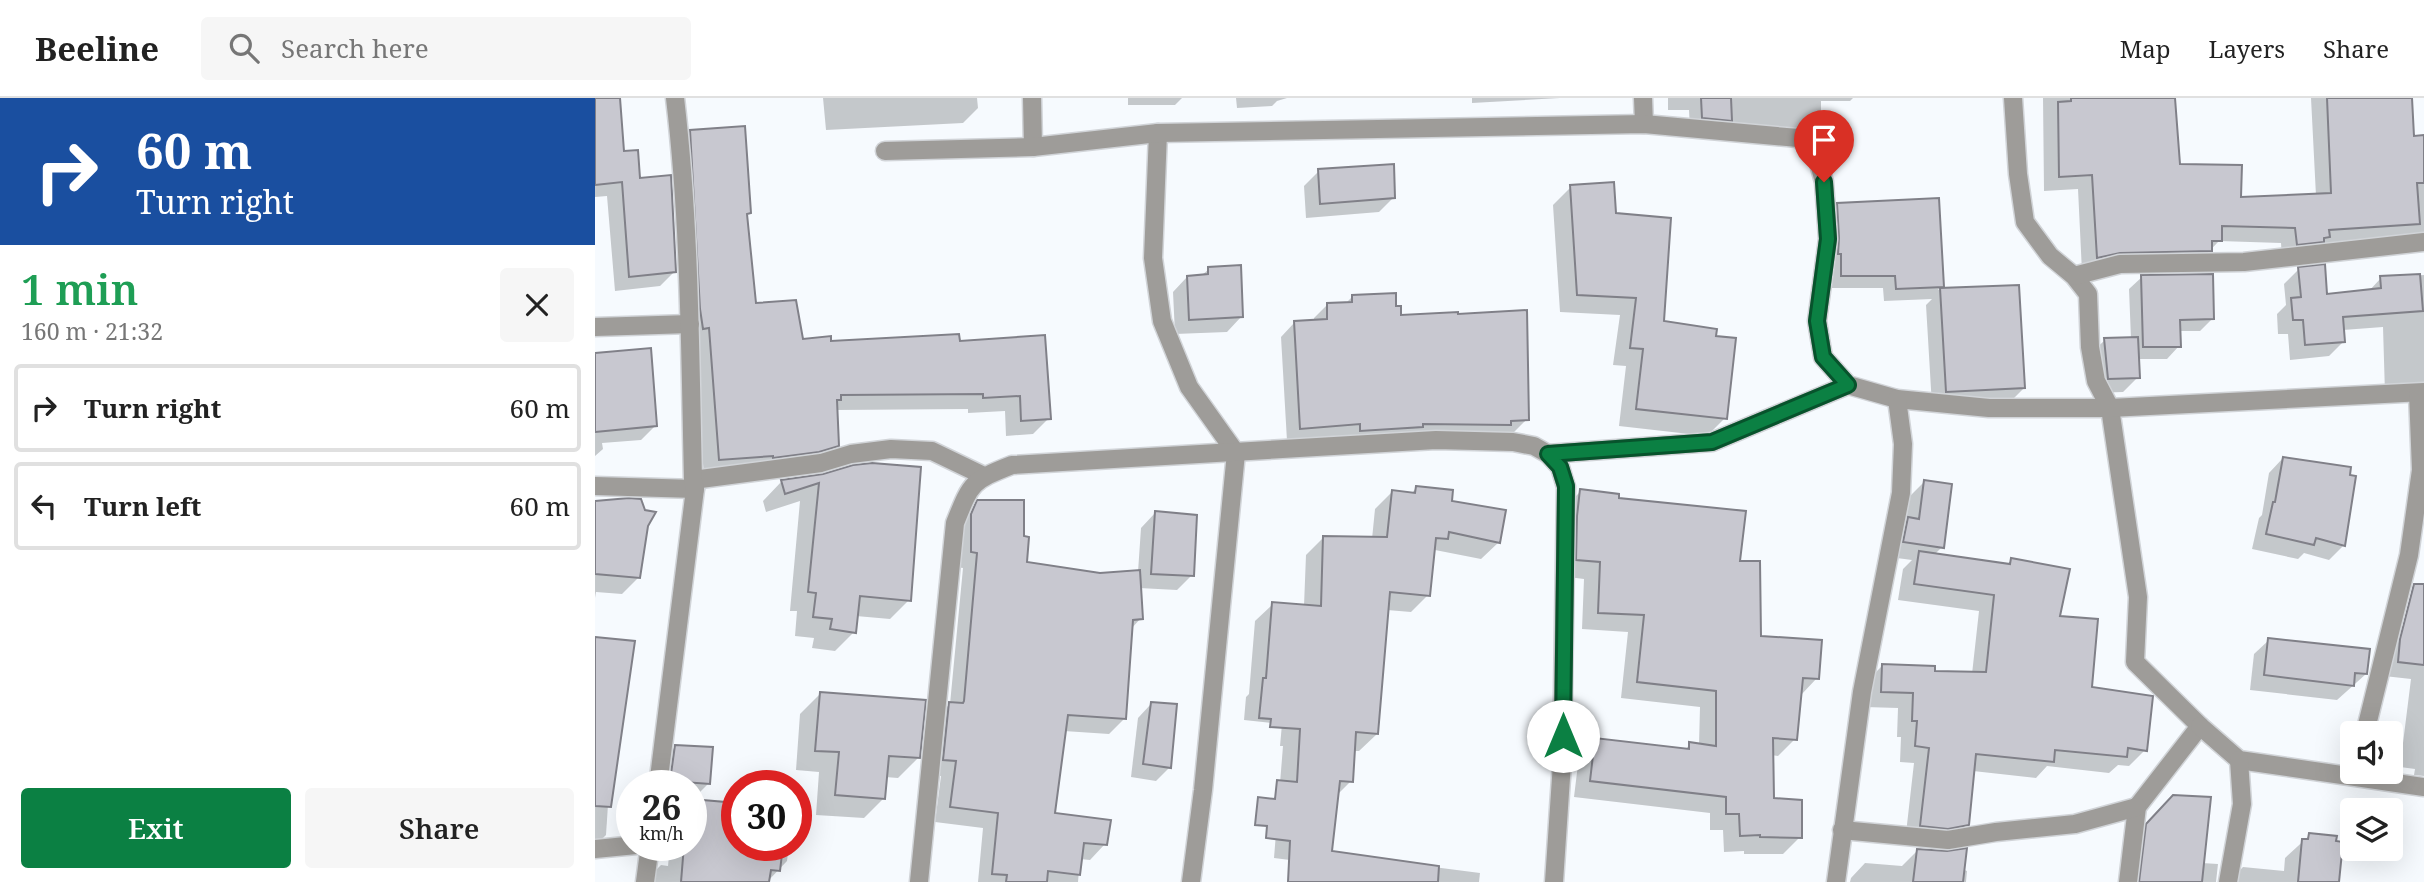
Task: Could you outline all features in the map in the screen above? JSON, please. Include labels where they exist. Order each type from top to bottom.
[{"type":"street","points":[[660,770],[694,484],[683,167],[675,98]]},
{"type":"street","points":[[1032,98],[1033,148]]},
{"type":"street","points":[[1643,98],[1644,124]]},
{"type":"street","points":[[2013,98],[2018,173],[2025,222],[2050,256],[2074,276],[2088,294],[2090,347],[2096,381],[2110,408],[2138,597],[2134,662],[2239,760],[2340,773]]},
{"type":"street","points":[[885,151],[1033,148],[1158,133],[1644,124],[1798,138],[1816,152],[1824,182],[1828,239],[1817,321],[1823,357],[1848,385],[1897,399],[1989,408],[2110,408],[2421,393],[2421,470],[2409,555],[2368,721]]},
{"type":"street","points":[[1158,133],[1153,258],[1162,321],[1189,387],[1236,453],[1203,790],[1191,882]]},
{"type":"street","points":[[2074,276],[2120,264],[2243,262],[2424,242]]},
{"type":"street","points":[[595,327],[690,324]]},
{"type":"street","points":[[1548,454],[1712,442],[1848,385]]},
{"type":"street","points":[[1836,882],[1862,692],[1901,493],[1903,444],[1897,399]]},
{"type":"street","points":[[919,882],[955,523],[968,490],[983,476],[1012,465],[1436,440],[1513,442],[1534,446],[1548,454],[1560,467],[1566,486],[1563,763],[1554,882]]},
{"type":"street","points":[[595,486],[694,484],[891,449],[932,451],[983,476]]},
{"type":"street","points":[[2128,882],[2137,807],[2200,726]]},
{"type":"street","points":[[2228,882],[2242,804],[2239,760]]},
{"type":"street","points":[[2403,783],[2424,787]]},
{"type":"street","points":[[1842,830],[1948,840],[2075,824],[2137,807]]},
{"type":"street","points":[[595,849],[616,847]]},
{"type":"street","points":[[645,882],[648,861]]},
{"type":"building","points":[[595,98],[620,98],[624,151],[638,150],[640,178],[671,175],[676,272],[629,277],[622,182],[595,185]]},
{"type":"building","points":[[1701,98],[1731,98],[1732,121],[1702,118]]},
{"type":"building","points":[[2071,98],[2175,98],[2180,164],[2242,165],[2241,197],[2331,193],[2327,98],[2412,98],[2414,136],[2424,135],[2424,183],[2417,183],[2420,224],[2329,230],[2330,237],[2324,238],[2324,242],[2297,245],[2295,228],[2222,226],[2222,241],[2212,241],[2212,251],[2120,253],[2097,258],[2092,175],[2059,177],[2058,102],[2071,101]]},
{"type":"building","points":[[745,126],[751,213],[747,214],[756,303],[796,300],[803,339],[831,336],[831,341],[959,334],[960,341],[1045,335],[1051,419],[1021,421],[1020,396],[983,398],[983,394],[841,395],[841,400],[837,400],[839,446],[819,452],[773,458],[719,460],[709,328],[703,329],[700,309],[690,130]]},
{"type":"building","points":[[1394,164],[1395,198],[1320,204],[1318,169]]},
{"type":"building","points":[[1614,182],[1616,213],[1671,218],[1664,321],[1717,329],[1716,336],[1736,338],[1727,419],[1636,409],[1643,349],[1630,348],[1636,298],[1577,295],[1570,185]]},
{"type":"building","points":[[1939,198],[1944,287],[1896,289],[1895,276],[1841,276],[1837,203]]},
{"type":"building","points":[[2325,264],[2327,294],[2381,288],[2380,276],[2420,274],[2423,311],[2343,317],[2345,342],[2305,345],[2303,320],[2293,320],[2291,298],[2301,297],[2298,267]]},
{"type":"building","points":[[1241,265],[1243,317],[1189,320],[1187,276],[1208,274],[1208,267]]},
{"type":"building","points":[[2213,274],[2214,319],[2180,320],[2181,347],[2143,347],[2141,275]]},
{"type":"building","points":[[2019,285],[2025,388],[1946,392],[1940,288]]},
{"type":"building","points":[[1396,293],[1396,306],[1401,306],[1401,315],[1527,310],[1529,420],[1511,421],[1511,425],[1423,424],[1423,427],[1360,431],[1360,424],[1300,429],[1294,321],[1327,319],[1327,303],[1352,302],[1352,295]]},
{"type":"building","points":[[2138,337],[2140,378],[2108,379],[2104,338]]},
{"type":"building","points":[[651,348],[657,426],[595,432],[595,353]]},
{"type":"building","points":[[2283,457],[2351,467],[2350,475],[2356,476],[2345,546],[2316,538],[2314,545],[2266,534]]},
{"type":"building","points":[[872,463],[921,467],[911,601],[860,596],[856,633],[830,629],[832,619],[813,617],[816,593],[808,592],[819,483],[785,494],[781,480]]},
{"type":"building","points":[[1924,480],[1952,484],[1944,548],[1903,542],[1908,517],[1919,519]]},
{"type":"building","points":[[1416,486],[1453,490],[1452,501],[1506,510],[1500,543],[1449,532],[1448,539],[1436,538],[1430,596],[1390,592],[1378,734],[1356,732],[1353,782],[1340,781],[1332,851],[1439,866],[1438,882],[1288,882],[1290,841],[1266,838],[1267,826],[1255,825],[1258,797],[1275,799],[1277,780],[1297,782],[1300,729],[1270,727],[1271,719],[1259,718],[1263,678],[1266,678],[1272,602],[1321,606],[1323,536],[1387,537],[1392,490],[1415,493]]},
{"type":"building","points":[[1580,489],[1619,494],[1619,498],[1746,511],[1740,561],[1760,561],[1761,636],[1822,640],[1819,679],[1803,678],[1797,740],[1773,738],[1774,798],[1802,800],[1802,838],[1740,836],[1739,814],[1726,814],[1726,797],[1590,781],[1595,738],[1689,749],[1689,742],[1716,746],[1716,691],[1637,682],[1644,615],[1598,613],[1600,562],[1576,560]]},
{"type":"building","points":[[641,499],[645,510],[656,512],[648,526],[640,578],[595,574],[595,501]]},
{"type":"building","points":[[977,500],[1024,500],[1024,536],[1029,537],[1027,562],[1100,573],[1140,570],[1143,619],[1133,620],[1126,719],[1068,715],[1055,813],[1111,820],[1107,845],[1084,843],[1080,875],[1048,871],[1047,882],[1006,882],[1007,875],[992,874],[998,813],[950,807],[956,761],[943,760],[949,702],[964,701],[977,553],[971,552],[971,514]]},
{"type":"building","points":[[1155,511],[1197,515],[1194,576],[1151,574]]},
{"type":"building","points":[[1919,551],[2010,564],[2011,558],[2070,569],[2060,616],[2098,619],[2092,687],[2153,696],[2147,751],[2128,748],[2127,757],[2055,750],[2054,762],[1976,754],[1969,825],[1948,829],[1920,826],[1929,748],[1915,746],[1917,721],[1912,721],[1913,693],[1881,692],[1882,664],[1935,666],[1935,671],[1986,672],[1994,595],[1914,584]]},
{"type":"building","points":[[2414,584],[2424,584],[2424,665],[2398,662],[2400,639]]},
{"type":"building","points":[[595,637],[635,641],[611,807],[595,806]]},
{"type":"building","points":[[2268,638],[2370,649],[2367,674],[2355,673],[2354,686],[2264,675]]},
{"type":"building","points":[[820,692],[926,700],[920,758],[889,756],[885,799],[835,795],[839,752],[815,751]]},
{"type":"building","points":[[1151,702],[1177,704],[1171,768],[1143,764]]},
{"type":"building","points":[[675,745],[713,747],[710,784],[707,784],[707,770],[672,770]]},
{"type":"building","points":[[2173,795],[2211,797],[2202,882],[2139,882],[2146,824]]},
{"type":"building","points":[[707,800],[721,802],[721,861],[781,861],[780,871],[771,870],[769,882],[681,882],[683,861],[707,861]]},
{"type":"building","points":[[2309,833],[2337,836],[2341,861],[2339,882],[2298,882],[2302,839],[2308,839]]},
{"type":"building","points":[[1967,848],[1963,882],[1913,882],[1917,849],[1947,851]]},
{"type":"route","points":[[1563,736],[1566,486],[1560,467],[1548,454],[1712,442],[1848,385],[1823,357],[1817,321],[1828,239],[1824,182]]}]
